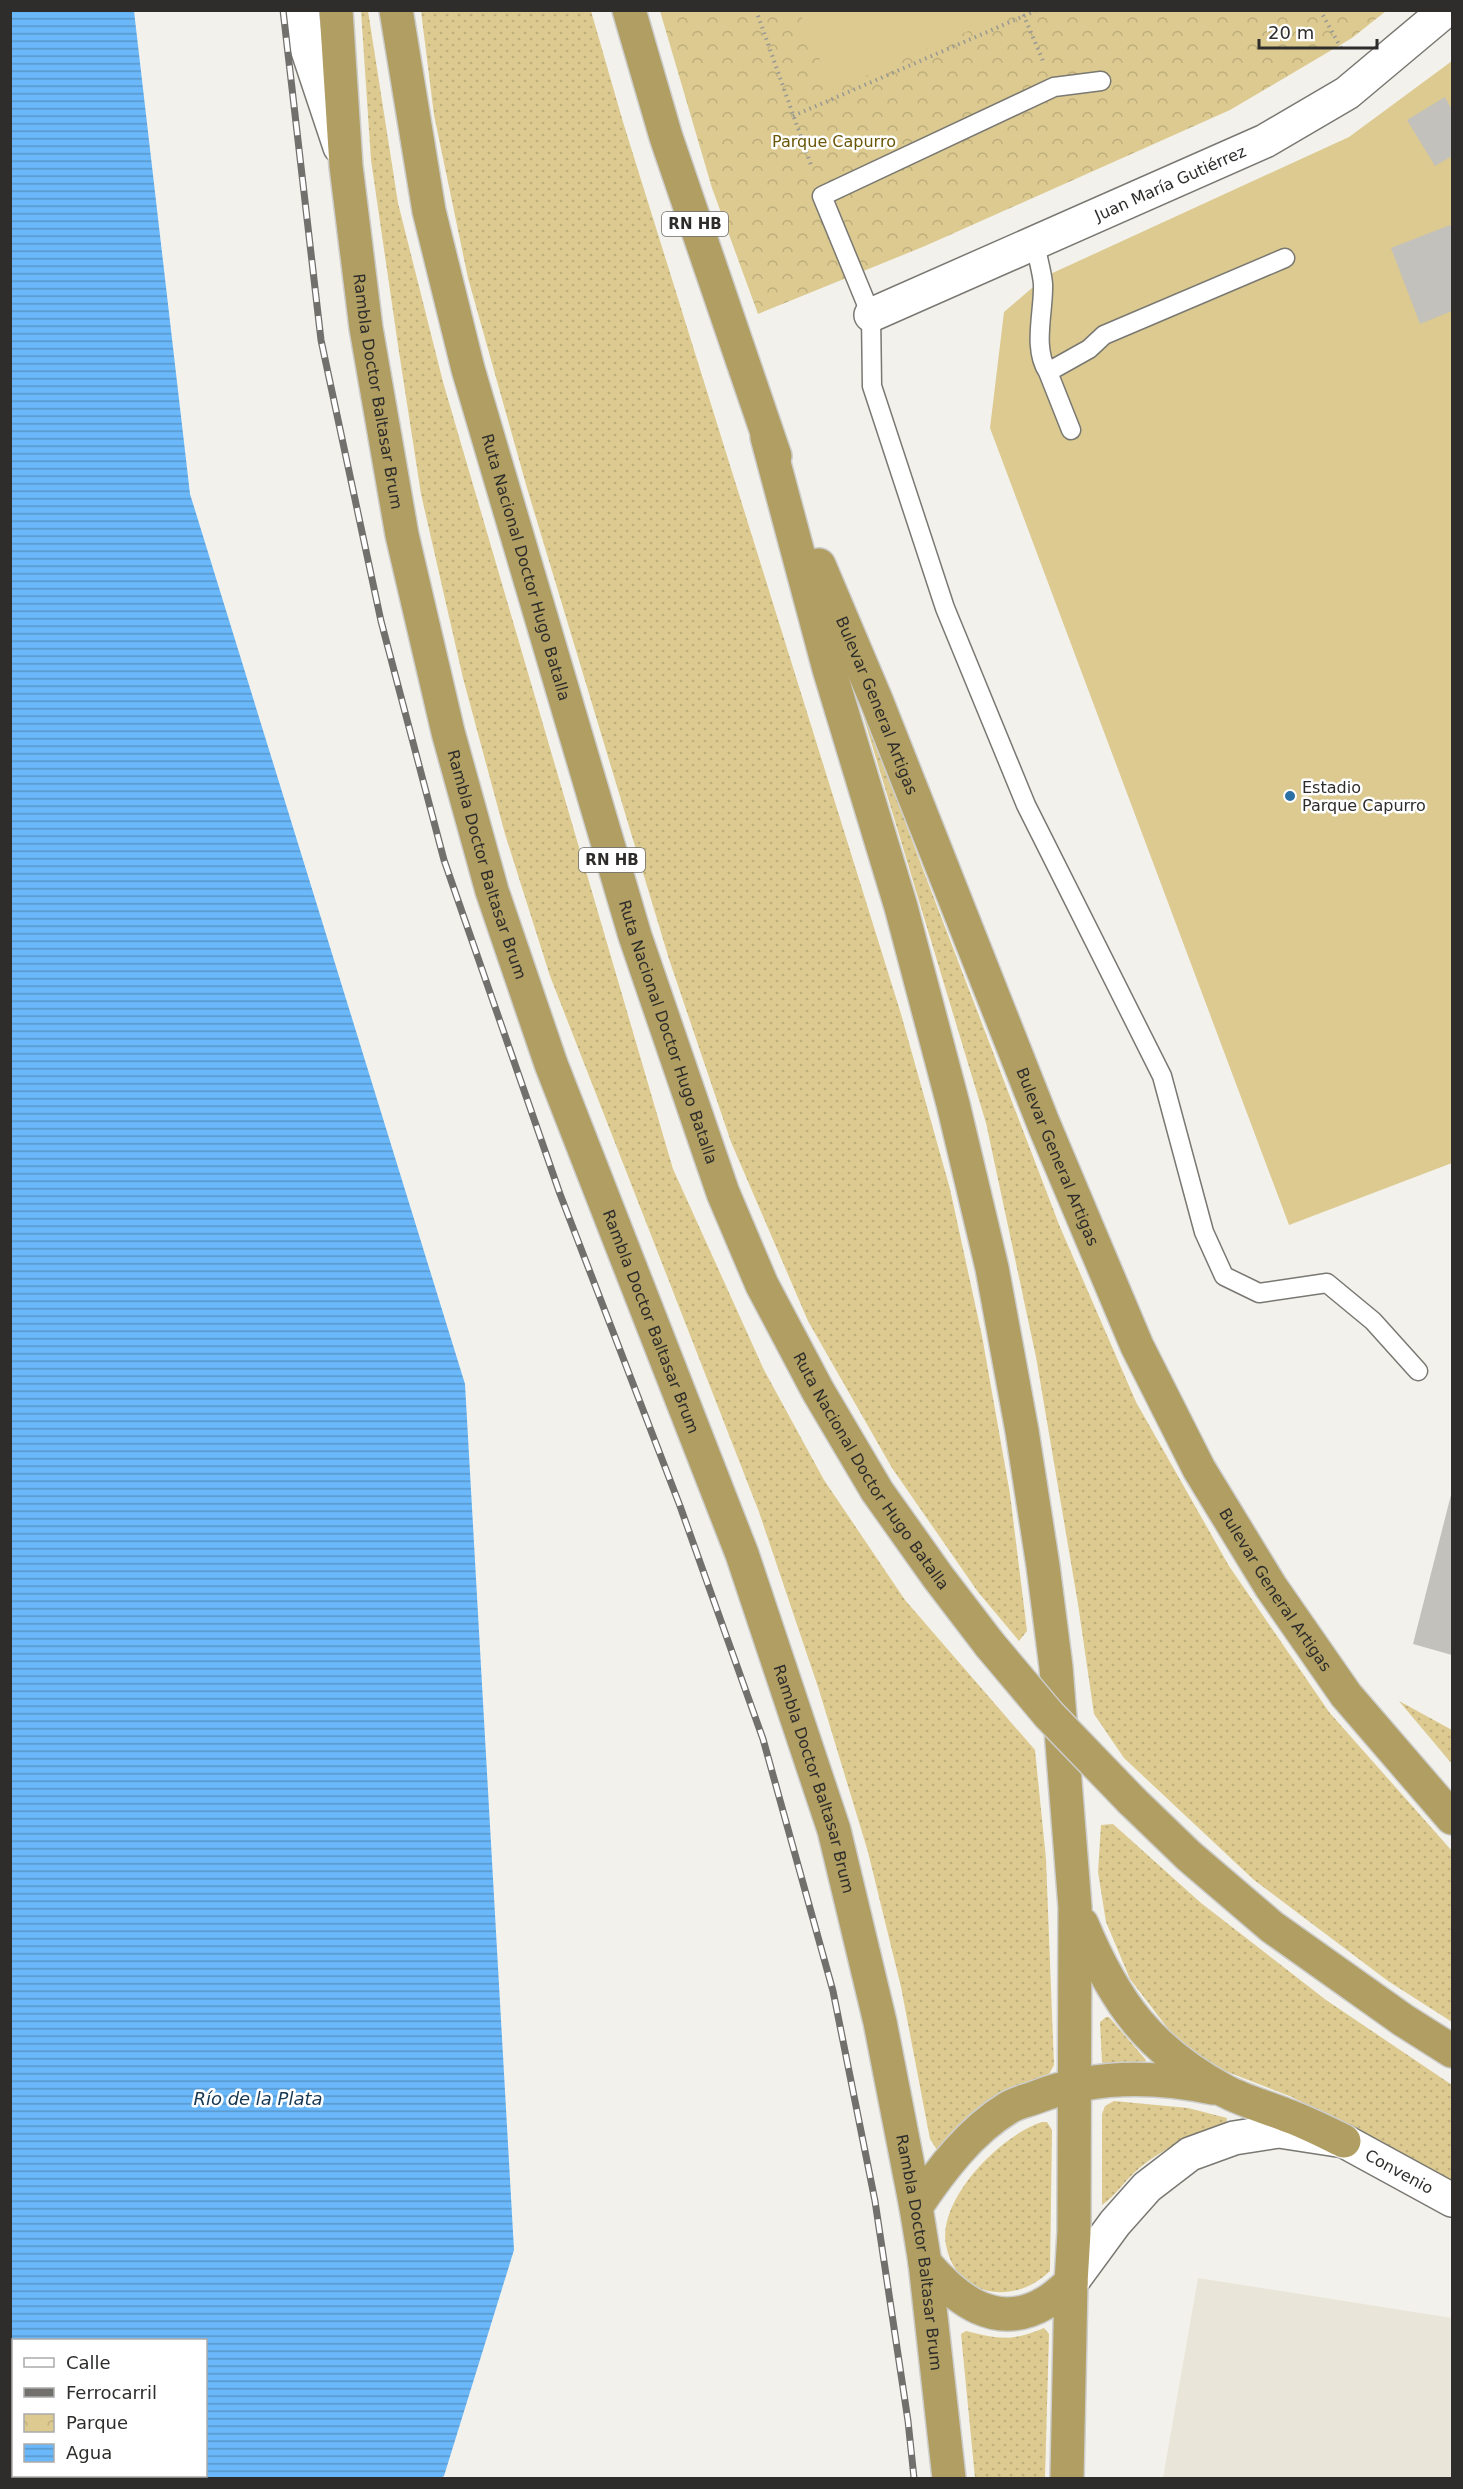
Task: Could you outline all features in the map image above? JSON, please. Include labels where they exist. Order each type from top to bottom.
[{"type":"highway","name":"Rambla Doctor Baltasar Brum","points":[[336,10],[346,166],[366,328],[402,535],[448,732],[492,891],[551,1064],[742,1554],[834,1830],[897,2102],[916,2207],[925,2263],[949,2478]]},
{"type":"highway","name":"Ruta Nacional Doctor Hugo Batalla","points":[[396,10],[429,211],[468,369],[632,926],[719,1183],[762,1285],[818,1390],[877,1491],[990,1645],[1049,1715],[1189,1856],[1272,1927],[1403,2020],[1452,2051]]},
{"type":"highway","name":"RN HB","points":[[629,10],[666,137],[767,437]]},
{"type":"highway","name":"Bulevar General Artigas","points":[[767,437],[877,702],[1035,1104],[1137,1346],[1199,1469],[1271,1587],[1347,1695],[1452,1818]]},
{"type":"highway","points":[[767,437],[829,669],[901,907],[952,1104],[992,1268],[1022,1431],[1043,1566],[1056,1668],[1075,1907],[1074,2232],[1067,2478]]},
{"type":"highway","points":[[1075,1907],[1099,1965],[1137,2024],[1156,2044],[1226,2091]]},
{"type":"highway","points":[[916,2207],[939,2173],[979,2132],[1009,2107],[1076,2083],[1110,2080],[1185,2082],[1226,2091],[1293,2117],[1344,2141]]},
{"type":"highway","points":[[925,2263],[963,2300],[988,2313],[1018,2314],[1044,2304],[1071,2283]]},
{"type":"street","name":"Rambla Doctor Baltasar Brum","points":[[302,10],[306,45],[346,166]]},
{"type":"street","name":"Juan María Gutiérrez","points":[[871,315],[1265,141],[1347,93],[1446,10]]},
{"type":"street","name":"Convenio","points":[[1071,2283],[1114,2223],[1147,2187],[1190,2154],[1234,2138],[1280,2131],[1344,2141],[1452,2200]]},
{"type":"lane","points":[[1101,81],[1054,87],[822,196],[871,315],[872,386],[945,608],[1026,805],[1162,1076],[1204,1232],[1224,1276],[1259,1293],[1327,1283],[1373,1321],[1418,1371]]},
{"type":"lane","points":[[1035,243],[1043,281],[1040,349],[1043,364],[1071,430]]},
{"type":"lane","points":[[1048,372],[1089,349],[1104,335],[1285,258]]},
{"type":"path","points":[[756,10],[822,196]]},
{"type":"path","points":[[793,116],[1036,10]]},
{"type":"path","points":[[1177,10],[1189,10]]},
{"type":"path","points":[[1023,16],[1054,87]]},
{"type":"shaded area","points":[[1198,2278],[1452,2318],[1452,2478],[1163,2478]]},
{"type":"green space","points":[[361,11],[368,11],[398,203],[443,382],[673,1169],[764,1370],[824,1480],[905,1600],[1035,1750],[1046,1859],[1054,2065],[1048,2076],[945,2151],[937,2150],[930,2139],[901,1987],[868,1852],[819,1690],[759,1512],[550,976],[505,834],[463,678],[421,494],[371,160]]},
{"type":"green space","points":[[421,11],[591,11],[623,122],[901,1014],[950,1189],[982,1336],[1010,1494],[1027,1631],[1019,1641],[978,1592],[892,1468],[808,1321],[731,1142],[669,959],[527,488],[468,278],[434,115]]},
{"type":"green space","name":"Parque Capurro","points":[[660,11],[1386,11],[1352,38],[1230,110],[925,246],[758,314],[712,188]]},
{"type":"green space","points":[[799,11],[1003,11],[1005,15],[833,90]]},
{"type":"green space","name":"Estadio Parque Capurro","points":[[1452,61],[1452,1163],[1289,1225],[990,428],[1004,312],[1046,276],[1349,137]]},
{"type":"green space","points":[[850,672],[1060,1227],[1136,1402],[1229,1566],[1329,1712],[1452,1851],[1452,2022],[1388,1981],[1254,1880],[1124,1758],[1094,1714],[1078,1604],[1036,1357],[986,1123]]},
{"type":"green space","points":[[1399,1701],[1452,1730],[1452,1764]]},
{"type":"green space","points":[[1113,1824],[1201,1903],[1326,2000],[1452,2085],[1452,2182],[1292,2097],[1215,2067],[1172,2034],[1130,1979],[1106,1922],[1098,1872],[1101,1825]]},
{"type":"green space","points":[[1109,2017],[1146,2060],[1144,2066],[1106,2066],[1102,2062],[1100,2022]]},
{"type":"green space","points":[[1114,2101],[1188,2108],[1227,2118],[1226,2124],[1190,2138],[1155,2156],[1135,2172],[1102,2205],[1102,2114],[1105,2106]]},
{"type":"green space","points":[[1042,2122],[1047,2122],[1052,2130],[1050,2271],[1036,2282],[1020,2289],[1004,2292],[989,2291],[974,2286],[952,2263],[946,2245],[946,2227],[951,2208],[975,2171],[991,2155],[1008,2140]]},
{"type":"green space","points":[[1044,2328],[1049,2334],[1045,2478],[975,2478],[961,2334],[966,2331],[1005,2338],[1022,2336]]},
{"type":"water","name":"Río de la Plata","points":[[11,10],[134,11],[190,494],[465,1384],[514,2250],[444,2476],[441,2478],[11,2478]]},
{"type":"building","points":[[1445,97],[1452,110],[1452,156],[1435,166],[1407,120]]},
{"type":"building","points":[[1450,225],[1452,230],[1452,311],[1420,324],[1391,248]]},
{"type":"building","points":[[1452,1491],[1452,1655],[1413,1644]]},
{"type":"railway","points":[[283,10],[321,340],[381,621],[444,860],[560,1194],[680,1506],[763,1739],[833,1991],[875,2201],[908,2421],[914,2478]]},
{"type":"place","name":"Estadio Parque Capurro","points":[[1290,796]]}]
